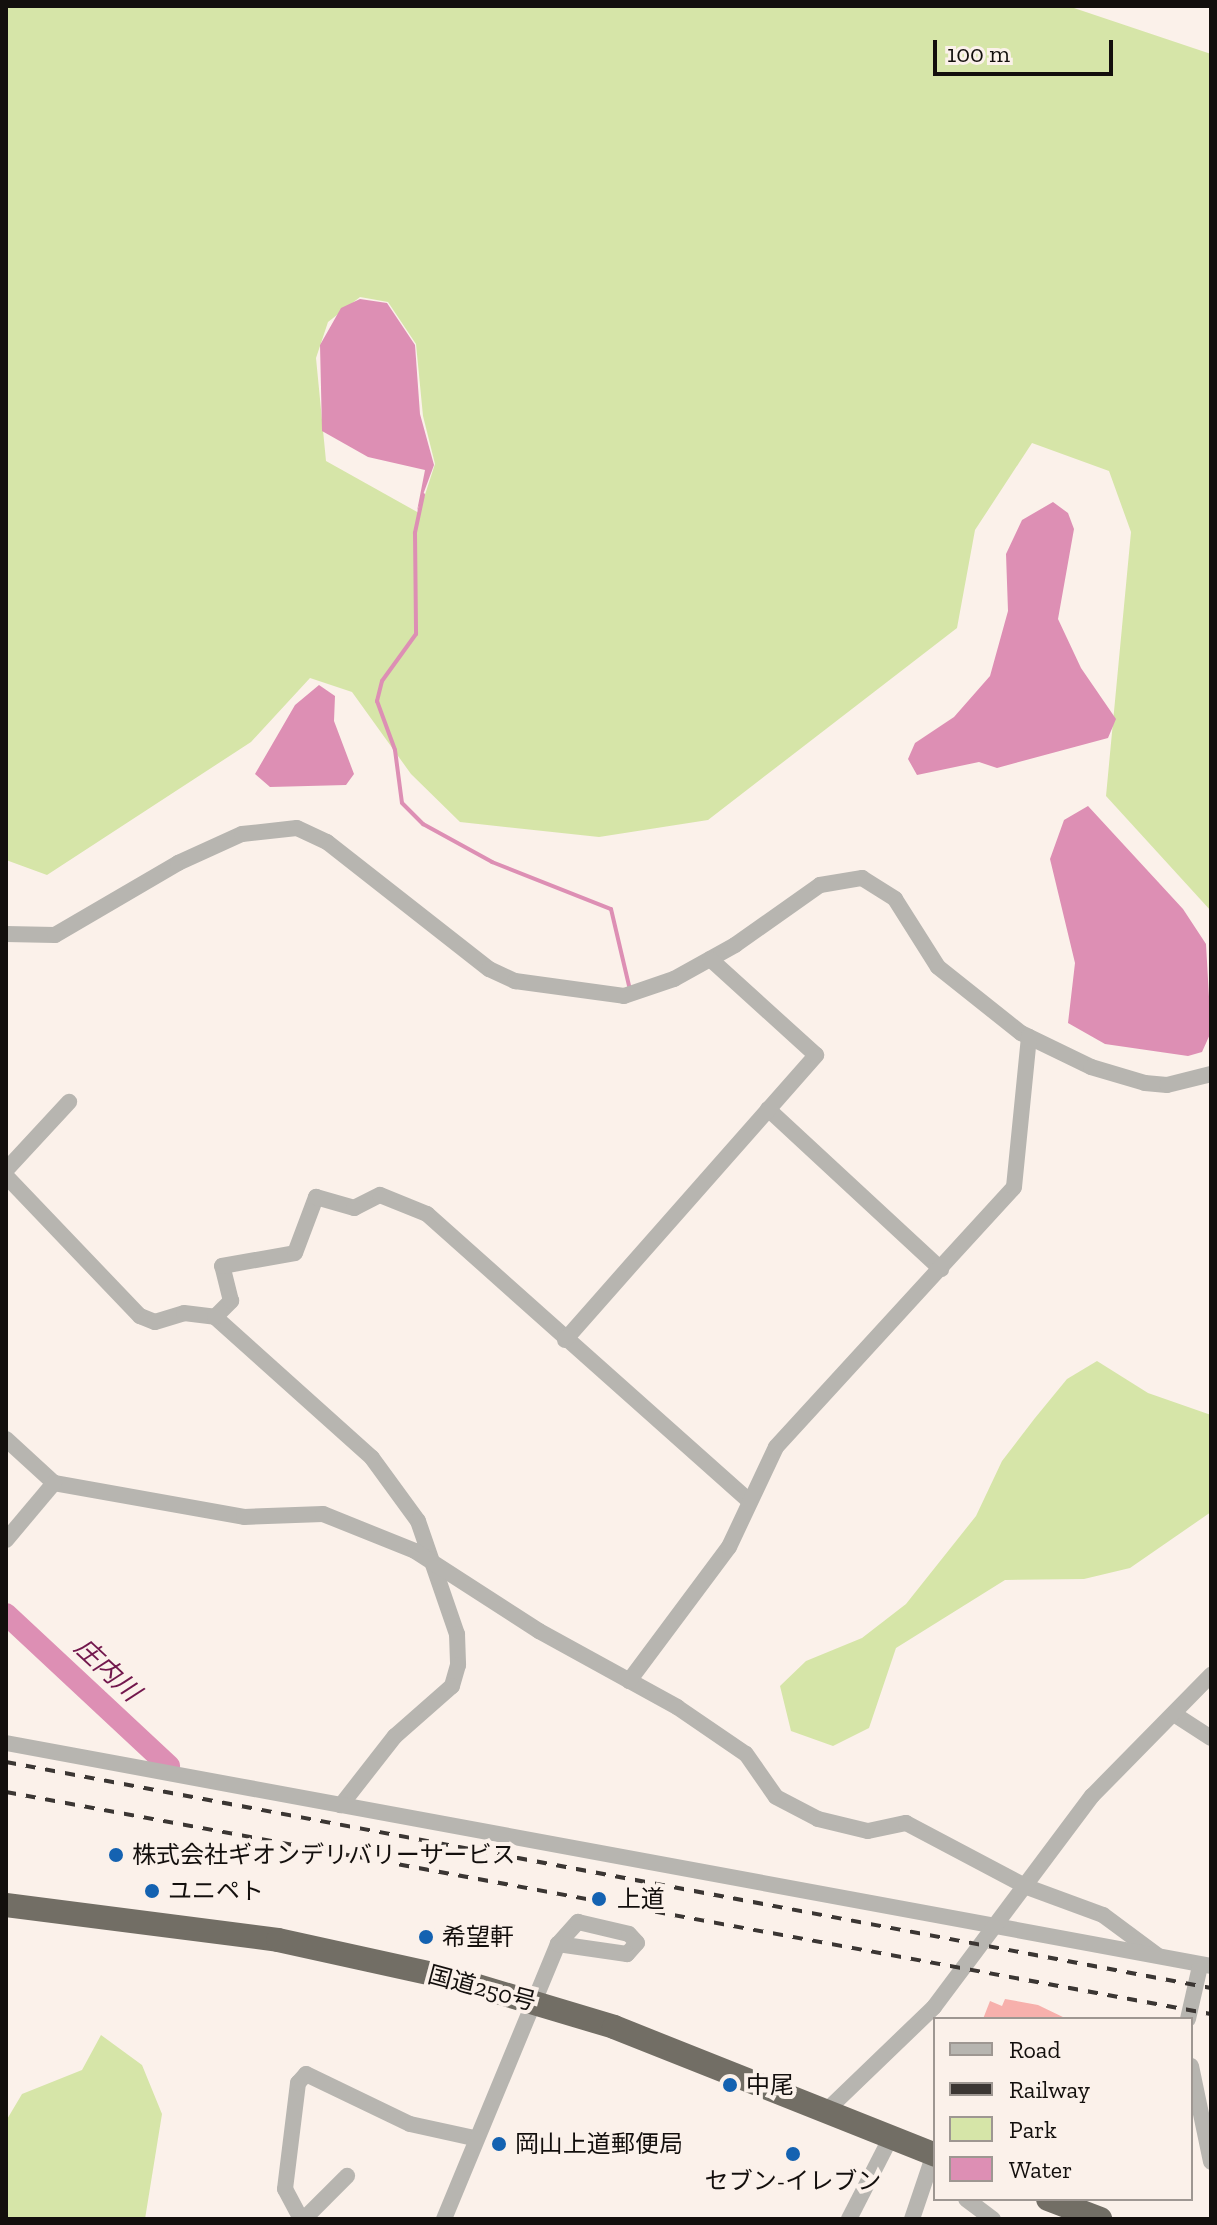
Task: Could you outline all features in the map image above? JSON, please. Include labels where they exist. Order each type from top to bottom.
[{"type":"highway","name":"国道250号","points":[[6,1905],[278,1940],[530,2001],[826,2111],[890,2139],[933,2164]]},
{"type":"highway","points":[[1053,2201],[1100,2219]]},
{"type":"street","points":[[6,934],[55,935],[178,863],[242,834],[297,828],[327,842],[464,952],[515,981],[624,996],[710,959],[820,885],[862,878],[895,899],[938,967],[986,1010],[1029,1037],[1091,1067],[1145,1083],[1167,1085],[1211,1074]]},
{"type":"street","points":[[565,1340],[816,1055],[710,959]]},
{"type":"street","points":[[629,1681],[729,1547],[748,1500],[776,1447],[1014,1187],[1029,1037]]},
{"type":"street","points":[[6,1170],[69,1102]]},
{"type":"street","points":[[768,1109],[941,1269]]},
{"type":"street","points":[[6,1176],[140,1316],[155,1322],[184,1313],[215,1317],[372,1458],[418,1521],[438,1567],[457,1634],[452,1686],[395,1736],[341,1805]]},
{"type":"street","points":[[215,1317],[231,1301],[222,1266],[295,1253],[316,1197],[354,1208],[380,1195],[427,1214],[748,1500]]},
{"type":"street","points":[[6,1439],[54,1483],[244,1517],[323,1514],[438,1567],[746,1754],[776,1797],[818,1819],[868,1831],[906,1823],[1027,1887],[1103,1915],[1157,1955]]},
{"type":"street","points":[[6,1540],[54,1483]]},
{"type":"street","points":[[826,2111],[934,2007],[969,1956],[999,1926],[1092,1796],[1177,1716],[1211,1675]]},
{"type":"street","points":[[1177,1716],[1211,1738]]},
{"type":"street","points":[[6,1743],[1206,1966],[1189,2017]]},
{"type":"street","points":[[444,2219],[530,2001],[558,1944]]},
{"type":"street","points":[[347,2176],[303,2219],[285,2189],[298,2083],[306,2074],[410,2124],[474,2138]]},
{"type":"street","points":[[1193,2076],[1211,2162]]},
{"type":"street","points":[[849,2219],[890,2139]]},
{"type":"street","points":[[912,2219],[933,2164]]},
{"type":"street","points":[[969,2201],[993,2219]]},
{"type":"green space","points":[[6,6],[1068,6],[1211,54],[1211,911],[1106,796],[1131,532],[1109,471],[1032,443],[975,530],[957,628],[708,820],[599,837],[460,822],[411,774],[352,692],[310,678],[251,742],[47,875],[6,860]],"holes":[[[360,297],[388,302],[416,344],[423,416],[435,464],[419,513],[326,461],[316,358],[328,322]]]},
{"type":"green space","points":[[1097,1361],[1148,1393],[1211,1415],[1211,1512],[1130,1568],[1084,1579],[1005,1580],[896,1648],[869,1728],[833,1746],[791,1731],[780,1686],[806,1661],[862,1638],[906,1604],[976,1516],[1002,1461],[1035,1418],[1067,1379]]},
{"type":"green space","points":[[101,2035],[142,2065],[162,2114],[145,2219],[6,2219],[6,2121],[22,2094],[82,2070]]},
{"type":"water","points":[[360,299],[387,303],[415,345],[420,414],[434,465],[417,511],[425,470],[368,457],[322,431],[320,345],[341,308]]},
{"type":"water","points":[[1053,502],[1068,513],[1074,529],[1058,619],[1081,668],[1116,719],[1108,738],[997,768],[979,762],[917,775],[908,759],[915,743],[954,717],[990,676],[1008,611],[1006,554],[1022,520]]},
{"type":"water","points":[[319,685],[335,696],[334,721],[354,774],[346,785],[270,787],[255,774],[295,705]]},
{"type":"water","points":[[1088,806],[1183,909],[1206,944],[1211,1032],[1202,1052],[1188,1056],[1105,1044],[1068,1023],[1075,963],[1050,859],[1064,820]]},
{"type":"building","points":[[1005,1999],[1038,2005],[1063,2017],[984,2017],[990,2001],[1002,2006]]},
{"type":"waterway","points":[[423,495],[415,533],[416,634],[382,681],[377,701],[395,750],[402,803],[423,824],[492,862],[611,909],[630,990]]},
{"type":"waterway","name":"庄内川","points":[[6,1614],[169,1766]]},
{"type":"railway","points":[[6,1762],[1211,1988]]},
{"type":"railway","points":[[6,1792],[1211,2014]]},
{"type":"place","name":"株式会社ギオンデリバリーサービス","points":[[116,1855]]},
{"type":"place","name":"ユニペト","points":[[152,1891]]},
{"type":"place","name":"上道","points":[[599,1899]]},
{"type":"place","name":"希望軒","points":[[426,1937]]},
{"type":"place","name":"中尾","points":[[730,2085]]},
{"type":"place","name":"岡山上道郵便局","points":[[499,2144]]},
{"type":"place","name":"セブン-イレブン","points":[[793,2154]]}]
